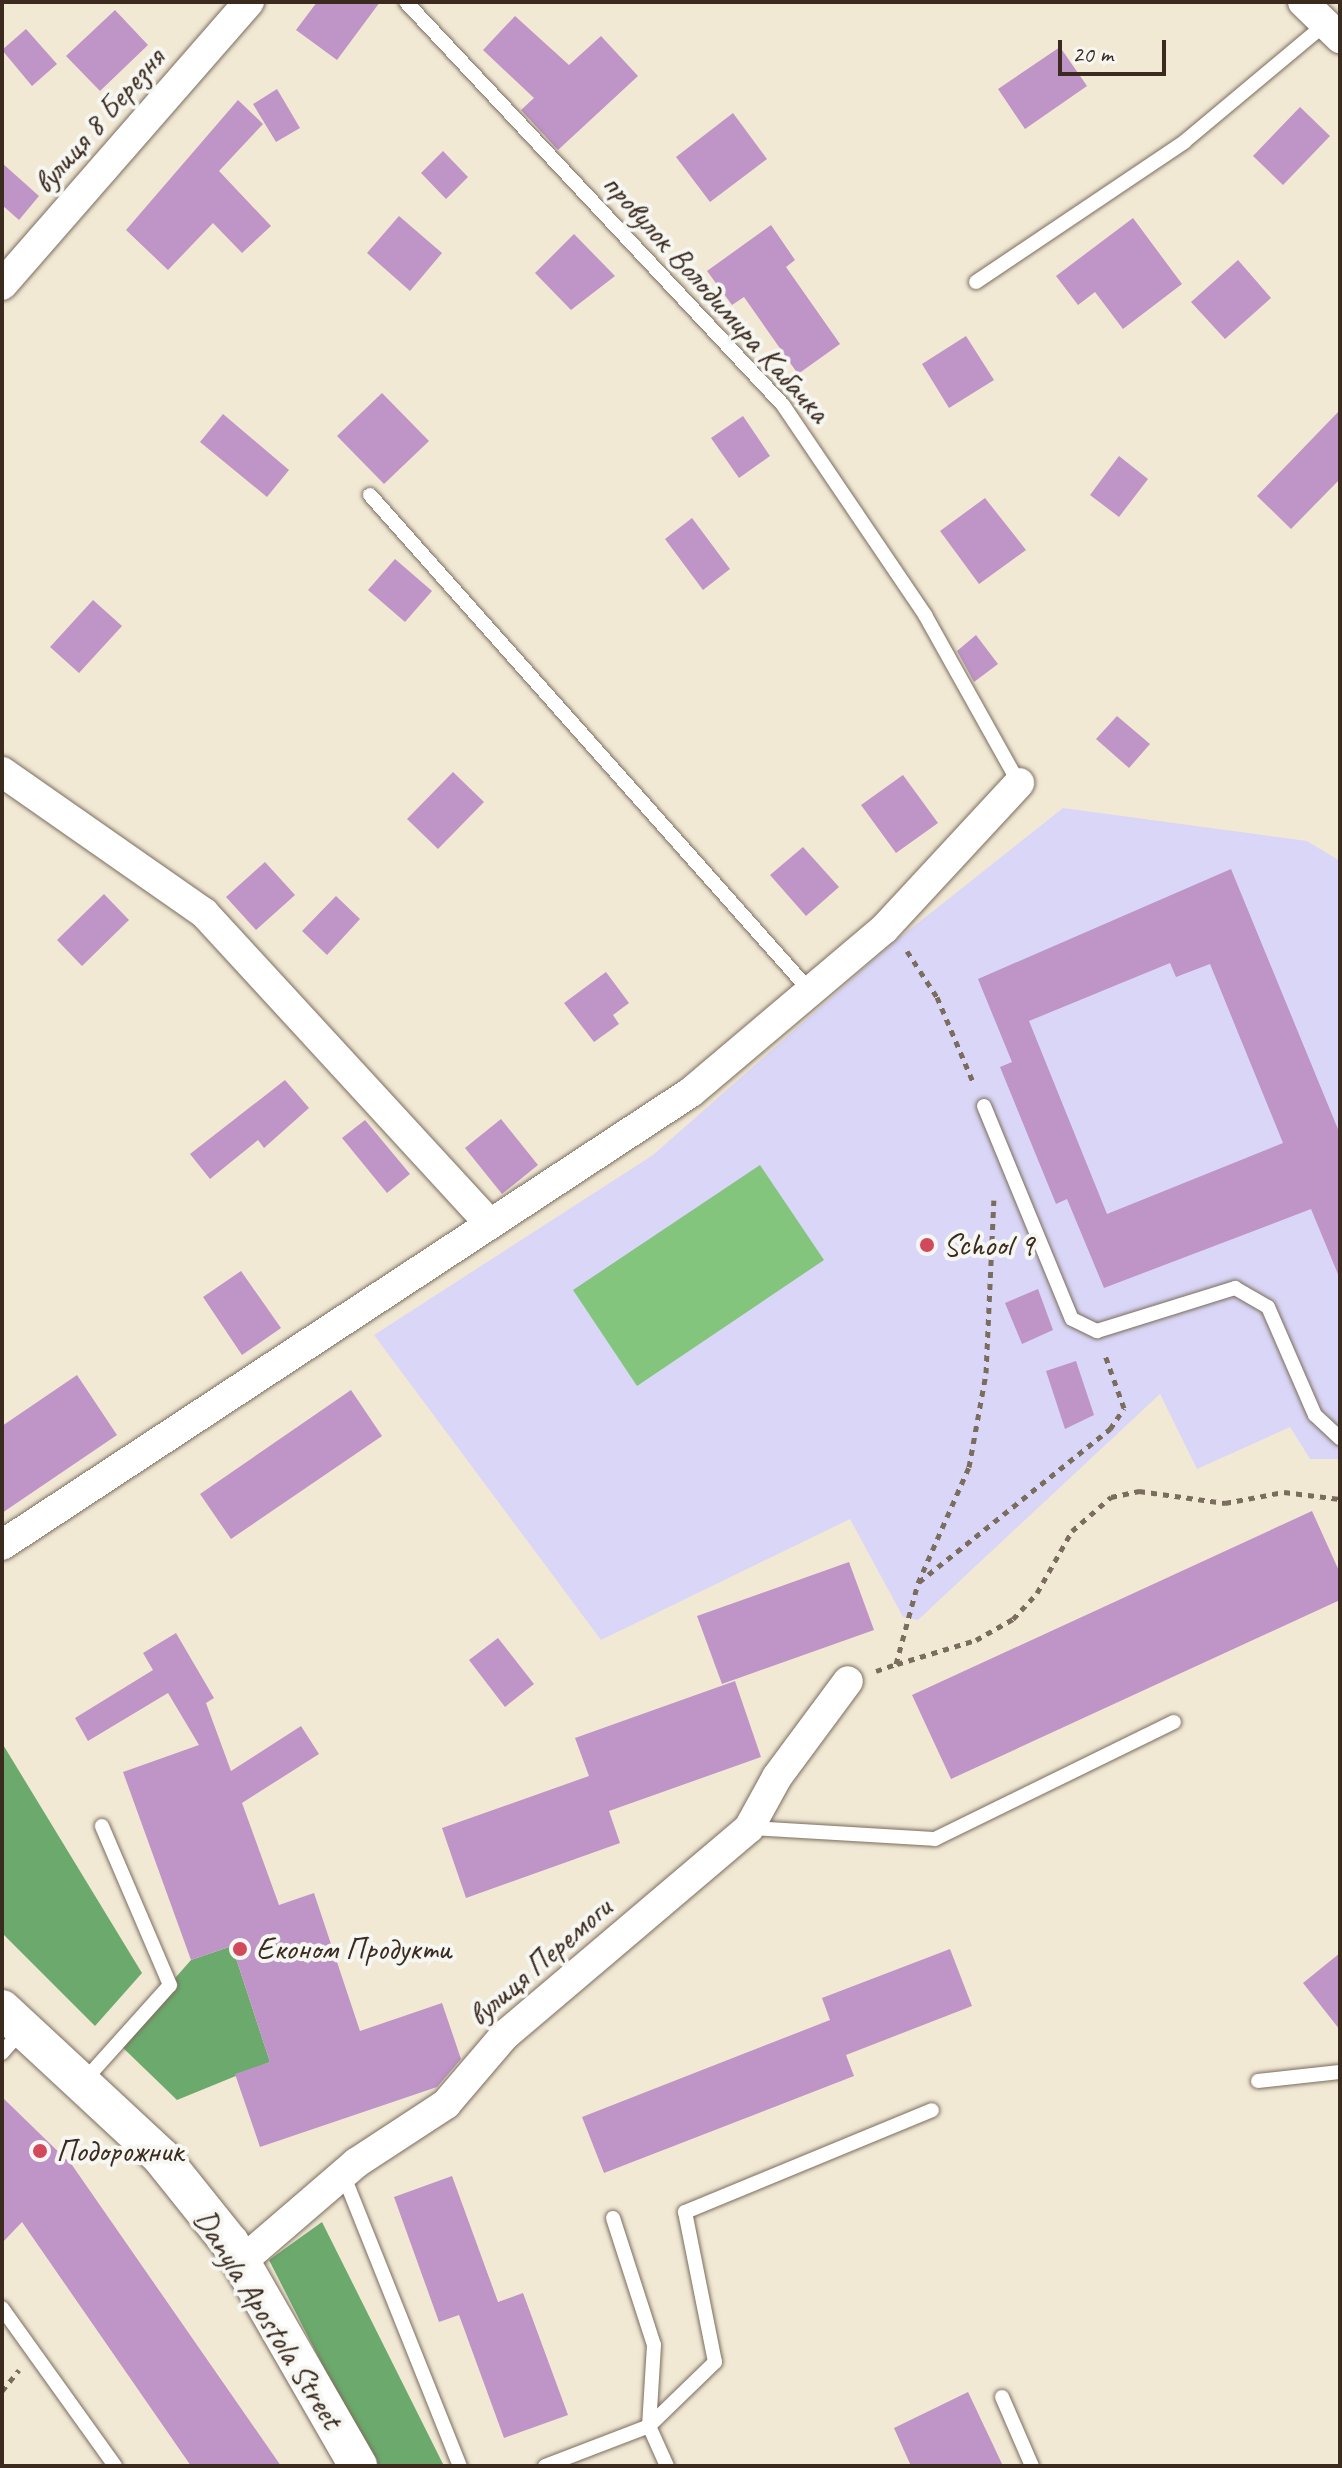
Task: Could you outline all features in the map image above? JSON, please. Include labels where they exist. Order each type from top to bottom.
[{"type":"street","name":"вулиця 8 Березня","points":[[2,285],[249,2]]},
{"type":"street","points":[[1303,2],[1332,32]]},
{"type":"street","points":[[2,772],[204,913],[489,1223]]},
{"type":"street","points":[[2,1545],[691,1092],[884,929],[1019,783]]},
{"type":"street","name":"вулиця Перемоги","points":[[241,2262],[343,2174],[446,2104],[505,2035],[749,1828],[777,1777],[848,1681]]},
{"type":"street","name":"Danyla Apostola Street","points":[[9,2030],[82,2083],[161,2157],[241,2262],[358,2466]]},
{"type":"lane","name":"провулок Володимира Кабачка","points":[[406,2],[783,405],[925,615],[1019,783]]},
{"type":"lane","points":[[976,282],[1184,142],[1332,32]]},
{"type":"lane","points":[[370,495],[811,993]]},
{"type":"lane","points":[[984,1106],[1072,1319],[1097,1331],[1235,1288],[1268,1307],[1315,1415],[1340,1438]]},
{"type":"lane","points":[[749,1828],[935,1839],[1174,1722]]},
{"type":"lane","points":[[82,2083],[170,1985],[102,1826]]},
{"type":"lane","points":[[1258,2081],[1340,2072]]},
{"type":"lane","points":[[545,2466],[649,2426],[715,2362],[685,2212],[932,2110]]},
{"type":"lane","points":[[343,2174],[460,2466]]},
{"type":"lane","points":[[613,2218],[654,2345],[649,2426],[667,2466]]},
{"type":"lane","points":[[2,2308],[115,2466]]},
{"type":"lane","points":[[1002,2397],[1032,2466]]},
{"type":"path","points":[[884,929],[922,969],[984,1106]]},
{"type":"path","points":[[896,1664],[918,1583],[969,1467],[986,1373],[994,1190]]},
{"type":"path","points":[[918,1583],[1110,1429],[1124,1408],[1097,1331]]},
{"type":"path","points":[[848,1681],[976,1640],[1013,1619],[1037,1593],[1072,1531],[1111,1497],[1139,1491],[1214,1503],[1284,1492],[1340,1499]]},
{"type":"shaded area","name":"School 9","points":[[1063,808],[1307,841],[1340,861],[1340,1459],[1310,1459],[1290,1427],[1197,1469],[1160,1394],[918,1620],[903,1617],[850,1519],[601,1640],[374,1335],[653,1155],[894,942]]},
{"type":"green space","points":[[760,1165],[824,1260],[637,1386],[573,1290]]},
{"type":"green space","points":[[2,1743],[142,1973],[95,2026],[2,1933]]},
{"type":"green space","points":[[232,1946],[270,2062],[177,2100],[118,2043],[191,1960]]},
{"type":"green space","points":[[322,2222],[444,2466],[374,2466],[269,2260]]},
{"type":"building","points":[[317,2],[380,2],[337,60],[296,30]]},
{"type":"building","points":[[115,10],[148,45],[100,91],[66,56]]},
{"type":"building","points":[[515,16],[569,65],[601,36],[638,76],[558,150],[521,110],[534,98],[483,50]]},
{"type":"building","points":[[26,29],[57,64],[32,86],[2,50]]},
{"type":"building","points":[[1060,47],[1087,86],[1025,129],[998,89]]},
{"type":"building","points":[[277,89],[300,128],[276,142],[253,104]]},
{"type":"building","points":[[238,100],[263,124],[219,171],[271,226],[242,253],[213,223],[168,270],[126,230]]},
{"type":"building","points":[[1300,107],[1330,136],[1283,185],[1253,156]]},
{"type":"building","points":[[733,113],[767,159],[710,202],[676,157]]},
{"type":"building","points":[[443,151],[468,177],[446,199],[421,173]]},
{"type":"building","points":[[2,163],[39,196],[19,220],[2,205]]},
{"type":"building","points":[[399,216],[442,253],[410,291],[367,253]]},
{"type":"building","points":[[1133,218],[1182,284],[1123,329],[1095,292],[1078,305],[1056,276]]},
{"type":"building","points":[[771,225],[795,260],[786,267],[840,344],[798,374],[744,297],[732,305],[707,271]]},
{"type":"building","points":[[574,234],[615,276],[571,310],[535,273]]},
{"type":"building","points":[[1238,260],[1271,298],[1225,339],[1191,302]]},
{"type":"building","points":[[966,336],[994,380],[949,408],[922,364]]},
{"type":"building","points":[[382,393],[429,441],[384,484],[337,436]]},
{"type":"building","points":[[1340,410],[1340,479],[1291,529],[1257,496]]},
{"type":"building","points":[[223,414],[289,470],[267,497],[200,442]]},
{"type":"building","points":[[743,416],[770,456],[739,478],[711,438]]},
{"type":"building","points":[[1119,456],[1148,479],[1119,517],[1090,495]]},
{"type":"building","points":[[985,498],[1026,550],[979,584],[940,531]]},
{"type":"building","points":[[692,518],[730,569],[703,590],[665,539]]},
{"type":"building","points":[[395,559],[432,591],[405,622],[368,590]]},
{"type":"building","points":[[93,600],[122,626],[79,673],[50,647]]},
{"type":"building","points":[[976,635],[998,664],[974,682],[957,651]]},
{"type":"building","points":[[1117,716],[1150,744],[1129,768],[1096,739]]},
{"type":"building","points":[[453,772],[484,802],[438,849],[407,819]]},
{"type":"building","points":[[903,775],[938,823],[896,853],[861,805]]},
{"type":"building","points":[[803,847],[839,887],[806,916],[770,875]]},
{"type":"building","points":[[265,862],[295,895],[256,930],[226,897]]},
{"type":"building","points":[[1231,869],[1340,1134],[1340,1279],[1311,1209],[1104,1288],[1067,1199],[1056,1204],[1000,1067],[1012,1062],[978,979]],"holes":[[[1170,963],[1176,977],[1210,964],[1283,1143],[1107,1214],[1029,1021]]]},
{"type":"building","points":[[104,894],[129,920],[82,966],[57,940]]},
{"type":"building","points":[[336,896],[360,919],[327,955],[302,931]]},
{"type":"building","points":[[606,972],[629,1003],[613,1015],[619,1024],[594,1042],[564,1003]]},
{"type":"building","points":[[285,1080],[309,1108],[264,1148],[258,1140],[210,1179],[190,1154]]},
{"type":"building","points":[[501,1119],[538,1165],[502,1194],[465,1148]]},
{"type":"building","points":[[365,1120],[410,1174],[387,1193],[342,1138]]},
{"type":"building","points":[[241,1271],[281,1328],[242,1355],[203,1297]]},
{"type":"building","points":[[1038,1289],[1053,1330],[1022,1344],[1005,1303]]},
{"type":"building","points":[[1076,1361],[1094,1415],[1065,1429],[1046,1371]]},
{"type":"building","points":[[77,1375],[117,1435],[2,1513],[2,1426]]},
{"type":"building","points":[[351,1390],[382,1436],[231,1539],[200,1494]]},
{"type":"building","points":[[1312,1511],[1340,1573],[1340,1600],[951,1779],[912,1695]]},
{"type":"building","points":[[849,1562],[874,1630],[722,1684],[697,1616]]},
{"type":"building","points":[[176,1633],[214,1698],[206,1703],[231,1771],[301,1726],[319,1754],[242,1803],[279,1905],[314,1893],[360,2031],[442,2003],[461,2059],[437,2087],[260,2147],[235,2074],[270,2062],[232,1946],[191,1960],[123,1772],[199,1745],[168,1693],[88,1741],[75,1718],[153,1670],[143,1653]]},
{"type":"building","points":[[498,1638],[534,1684],[505,1707],[469,1660]]},
{"type":"building","points":[[735,1681],[761,1757],[609,1811],[620,1843],[466,1898],[442,1828],[589,1776],[575,1738]]},
{"type":"building","points":[[950,1949],[972,2006],[846,2055],[854,2076],[604,2173],[582,2117],[830,2020],[822,1998]]},
{"type":"building","points":[[1340,1953],[1340,2030],[1303,1983]]},
{"type":"building","points":[[2,2097],[72,2165],[281,2466],[191,2466],[22,2222],[2,2243]]},
{"type":"building","points":[[452,2176],[498,2302],[523,2293],[568,2415],[504,2438],[459,2315],[439,2322],[394,2197]]},
{"type":"building","points":[[968,2392],[1003,2466],[911,2466],[894,2428]]},
{"type":"place","name":"School 9","points":[[927,1245]]},
{"type":"place","name":"Економ Продукти","points":[[240,1949]]},
{"type":"place","name":"Подорожник","points":[[40,2151]]}]
